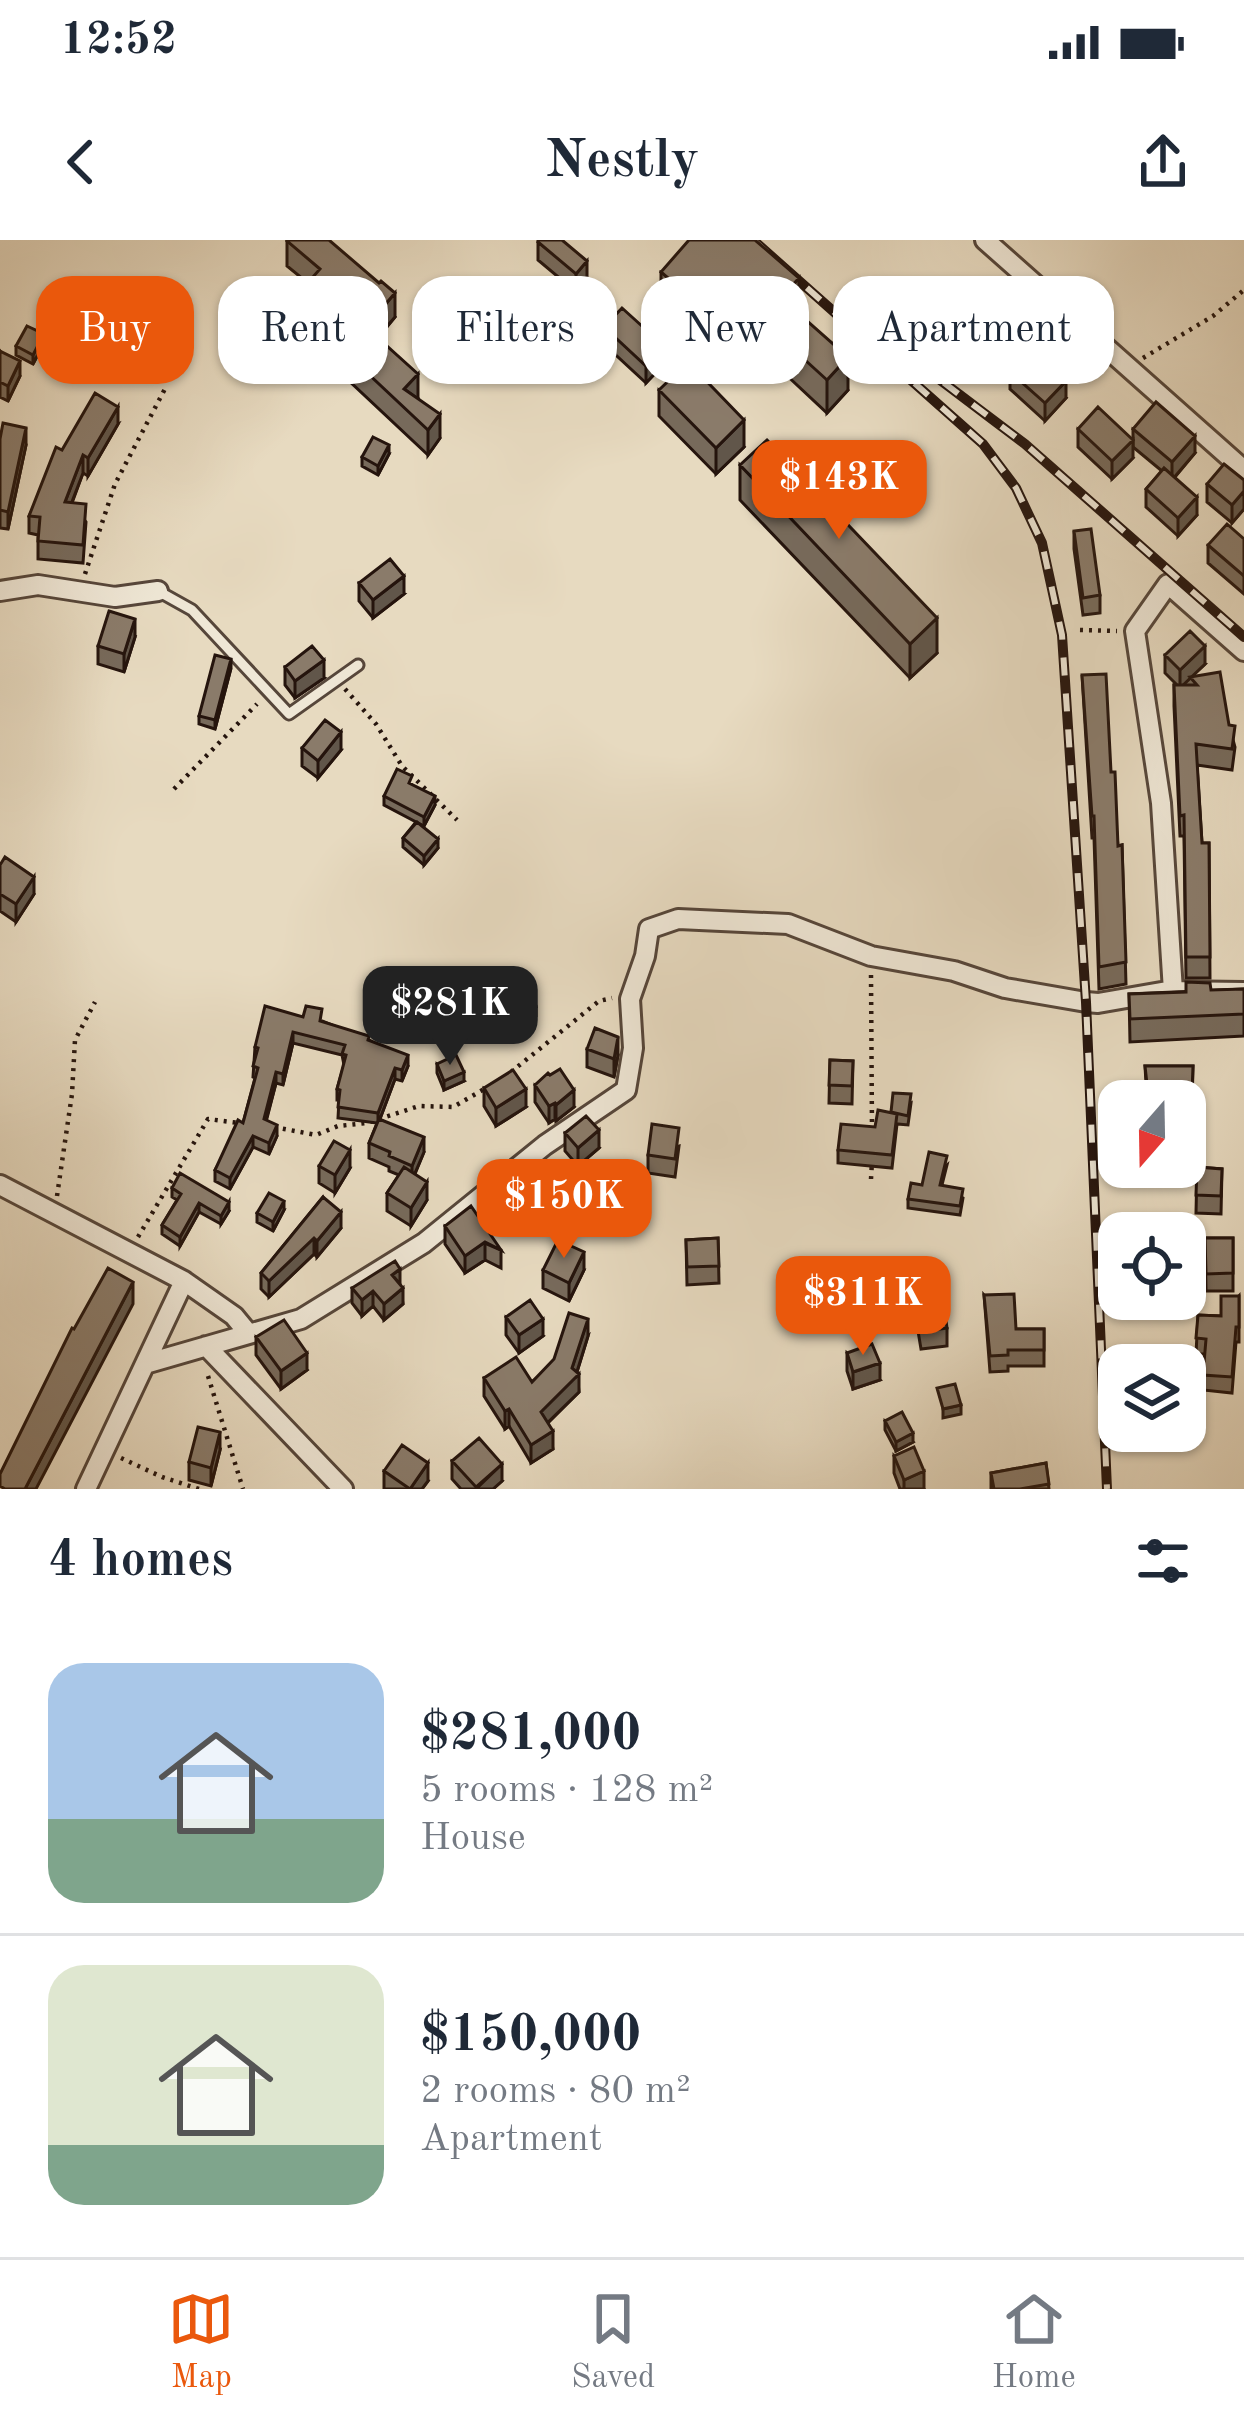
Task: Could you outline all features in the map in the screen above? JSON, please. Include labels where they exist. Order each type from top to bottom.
[{"type":"street","points":[[985,240],[1244,470]]},
{"type":"street","points":[[1173,992],[1160,803],[1135,631],[1168,584],[1244,651]]},
{"type":"street","points":[[0,591],[38,585],[115,597],[158,592]]},
{"type":"street","points":[[145,1364],[301,1319],[424,1243],[545,1144],[626,1090],[633,1048],[630,999],[649,929],[678,920],[788,924],[871,956],[1086,1002],[1173,992],[1244,992]]},
{"type":"street","points":[[0,1185],[184,1281],[234,1316],[248,1333]]},
{"type":"street","points":[[86,1489],[184,1281]]},
{"type":"street","points":[[202,1347],[343,1489]]},
{"type":"lane","points":[[158,592],[192,610],[289,714],[358,665]]},
{"type":"path","points":[[1127,367],[1214,316],[1244,290]]},
{"type":"path","points":[[79,591],[115,484],[166,386]]},
{"type":"path","points":[[1079,630],[1135,631]]},
{"type":"path","points":[[337,680],[376,724],[402,766],[457,820]]},
{"type":"path","points":[[174,789],[268,691]]},
{"type":"path","points":[[871,956],[872,1134]]},
{"type":"path","points":[[506,1076],[599,1001],[630,999]]},
{"type":"path","points":[[54,1213],[75,1040],[95,1002]]},
{"type":"path","points":[[260,1125],[316,1135],[419,1106],[453,1108],[488,1086]]},
{"type":"path","points":[[129,1252],[208,1120],[243,1124]]},
{"type":"path","points":[[872,1156],[872,1179]]},
{"type":"path","points":[[202,1347],[243,1489]]},
{"type":"path","points":[[104,1450],[162,1478],[199,1489]]},
{"type":"building","points":[[329,240],[371,276],[314,276],[320,269],[287,241]]},
{"type":"building","points":[[539,240],[562,240],[587,261],[576,274]]},
{"type":"building","points":[[689,240],[755,240],[797,276],[666,276],[661,272]]},
{"type":"building","points":[[622,308],[641,325],[641,361],[617,339],[617,313]]},
{"type":"building","points":[[809,323],[833,344],[833,373],[827,380],[809,364]]},
{"type":"building","points":[[27,326],[36,330],[33,355],[16,346]]},
{"type":"building","points":[[388,347],[412,369],[412,380],[404,389],[440,414],[428,430],[379,384],[388,384]]},
{"type":"building","points":[[0,351],[20,361],[8,386],[0,382]]},
{"type":"building","points":[[665,384],[709,384],[744,420],[716,448],[659,390]]},
{"type":"building","points":[[1024,384],[1063,384],[1045,403]]},
{"type":"building","points":[[95,393],[118,407],[88,458],[83,455],[65,502],[86,504],[83,545],[38,541],[40,517],[29,516],[56,447],[62,450]]},
{"type":"building","points":[[1156,402],[1195,436],[1172,462],[1133,429]]},
{"type":"building","points":[[1098,407],[1133,440],[1112,461],[1078,429]]},
{"type":"building","points":[[3,423],[26,428],[8,512],[0,510]]},
{"type":"building","points":[[373,437],[389,445],[378,466],[362,457]]},
{"type":"building","points":[[767,440],[937,618],[910,644],[740,465]]},
{"type":"building","points":[[1224,464],[1244,480],[1244,491],[1232,505],[1207,484]]},
{"type":"building","points":[[1164,468],[1197,497],[1178,518],[1146,489]]},
{"type":"building","points":[[1227,524],[1244,539],[1244,576],[1208,545]]},
{"type":"building","points":[[1091,529],[1100,595],[1083,598],[1074,531]]},
{"type":"building","points":[[390,559],[404,576],[373,600],[359,583]]},
{"type":"building","points":[[109,611],[135,619],[124,654],[98,646]]},
{"type":"building","points":[[1190,631],[1205,646],[1180,670],[1165,655]]},
{"type":"building","points":[[312,646],[324,660],[295,681],[285,667]]},
{"type":"building","points":[[215,655],[231,659],[215,720],[199,716]]},
{"type":"building","points":[[1220,672],[1229,725],[1235,726],[1232,749],[1196,744],[1202,843],[1209,843],[1210,957],[1186,957],[1184,815],[1180,816],[1174,685],[1197,685],[1190,677]]},
{"type":"building","points":[[1106,674],[1111,772],[1115,772],[1118,846],[1122,845],[1126,962],[1099,967],[1094,816],[1082,675]]},
{"type":"building","points":[[325,720],[341,732],[318,761],[302,748]]},
{"type":"building","points":[[397,769],[412,776],[409,783],[435,796],[424,817],[384,796]]},
{"type":"building","points":[[417,822],[438,839],[424,856],[403,838]]},
{"type":"building","points":[[5,857],[34,877],[16,904],[0,894],[0,865]]},
{"type":"building","points":[[1186,982],[1210,983],[1211,990],[1244,989],[1244,1014],[1130,1019],[1129,994],[1186,992]]},
{"type":"building","points":[[530,991],[536,1007],[509,1018],[503,1001]]},
{"type":"building","points":[[265,1006],[303,1017],[306,1006],[322,1009],[320,1021],[369,1036],[368,1040],[408,1055],[402,1070],[395,1068],[378,1113],[338,1107],[345,1045],[293,1032],[283,1074],[276,1072],[264,1119],[277,1125],[269,1143],[253,1136],[230,1178],[215,1170],[238,1120],[243,1123],[258,1068],[253,1066],[255,1047]]},
{"type":"building","points":[[595,1028],[618,1037],[614,1059],[587,1049]]},
{"type":"building","points":[[456,1055],[464,1072],[444,1081],[437,1064]]},
{"type":"building","points":[[830,1060],[853,1061],[852,1086],[829,1085]]},
{"type":"building","points":[[1145,1066],[1193,1066],[1192,1080],[1146,1080]]},
{"type":"building","points":[[560,1069],[574,1090],[549,1106],[535,1085]]},
{"type":"building","points":[[513,1070],[526,1089],[496,1108],[484,1088]]},
{"type":"building","points":[[893,1093],[911,1094],[908,1116],[891,1112]]},
{"type":"building","points":[[878,1110],[897,1114],[892,1155],[838,1150],[841,1124],[875,1127]]},
{"type":"building","points":[[586,1116],[599,1130],[578,1148],[565,1133]]},
{"type":"building","points":[[379,1119],[424,1137],[412,1166],[369,1143]]},
{"type":"building","points":[[652,1124],[679,1128],[675,1159],[648,1155]]},
{"type":"building","points":[[334,1141],[350,1150],[335,1175],[319,1166]]},
{"type":"building","points":[[929,1152],[947,1156],[940,1185],[963,1189],[960,1206],[908,1199],[911,1183],[922,1185]]},
{"type":"building","points":[[404,1167],[427,1182],[411,1208],[387,1193]]},
{"type":"building","points":[[1206,1168],[1222,1169],[1221,1196],[1196,1195],[1196,1188],[1206,1188]]},
{"type":"building","points":[[180,1173],[229,1202],[221,1216],[199,1203],[180,1237],[162,1225],[181,1194],[172,1188]]},
{"type":"building","points":[[269,1193],[284,1201],[273,1222],[257,1213]]},
{"type":"building","points":[[323,1197],[341,1212],[317,1241],[314,1238],[269,1281],[261,1273]]},
{"type":"building","points":[[471,1206],[501,1250],[485,1242],[465,1256],[445,1226]]},
{"type":"building","points":[[718,1238],[719,1266],[687,1267],[686,1240]]},
{"type":"building","points":[[1206,1238],[1233,1238],[1233,1273],[1206,1274]]},
{"type":"building","points":[[558,1240],[584,1252],[569,1283],[543,1270]]},
{"type":"building","points":[[395,1261],[400,1269],[392,1275],[403,1288],[384,1304],[373,1291],[362,1300],[352,1288]]},
{"type":"building","points":[[108,1268],[133,1282],[25,1489],[5,1489],[0,1486],[0,1474],[72,1328]]},
{"type":"building","points":[[1014,1294],[1016,1329],[1044,1329],[1044,1350],[1008,1350],[1008,1355],[990,1356],[984,1295]]},
{"type":"building","points":[[1221,1296],[1239,1296],[1232,1377],[1206,1375],[1206,1339],[1196,1338],[1198,1320],[1221,1316]]},
{"type":"building","points":[[943,1298],[947,1328],[921,1332],[916,1301]]},
{"type":"building","points":[[530,1300],[543,1319],[519,1335],[506,1317]]},
{"type":"building","points":[[569,1313],[588,1319],[572,1368],[579,1374],[541,1412],[553,1431],[531,1445],[484,1378],[516,1357],[532,1382],[554,1359]]},
{"type":"building","points":[[284,1320],[307,1353],[281,1371],[256,1337]]},
{"type":"building","points":[[872,1344],[880,1363],[853,1372],[847,1353]]},
{"type":"building","points":[[955,1384],[961,1405],[943,1409],[937,1388]]},
{"type":"building","points":[[902,1412],[913,1433],[896,1442],[885,1421]]},
{"type":"building","points":[[198,1427],[220,1432],[211,1468],[189,1462]]},
{"type":"building","points":[[479,1438],[502,1464],[476,1487],[452,1461]]},
{"type":"building","points":[[402,1445],[428,1463],[410,1489],[384,1471]]},
{"type":"building","points":[[914,1447],[924,1471],[904,1480],[894,1456]]},
{"type":"building","points":[[1046,1463],[1049,1484],[994,1489],[991,1473]]},
{"type":"railway","points":[[753,240],[983,444],[1016,488],[1042,543],[1062,635],[1086,1002],[1107,1489]]},
{"type":"railway","points":[[945,384],[1025,444],[1244,637]]}]
